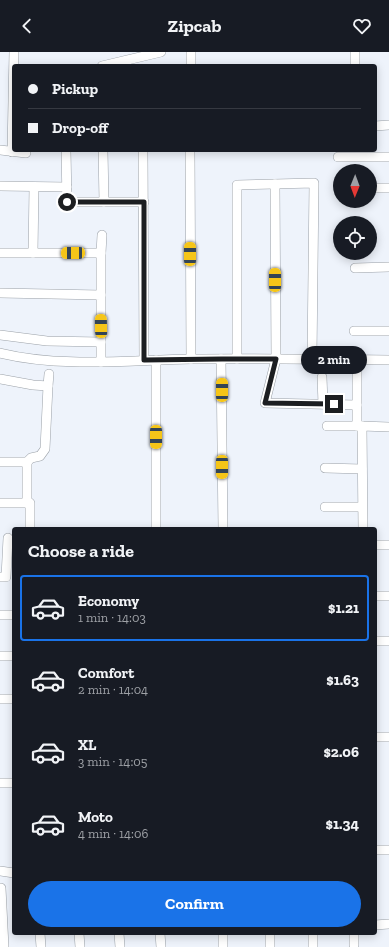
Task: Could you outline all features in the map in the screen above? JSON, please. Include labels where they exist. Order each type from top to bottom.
[{"type":"street","points":[[14,52],[14,64]]},
{"type":"street","points":[[118,64],[142,61],[161,52]]},
{"type":"street","points":[[190,64],[191,52]]},
{"type":"street","points":[[354,52],[355,64]]},
{"type":"street","points":[[377,126],[389,125]]},
{"type":"street","points":[[0,150],[26,153]]},
{"type":"street","points":[[66,152],[67,202],[144,202]]},
{"type":"street","points":[[103,152],[104,202]]},
{"type":"street","points":[[144,152],[144,360]]},
{"type":"street","points":[[190,152],[191,359]]},
{"type":"street","points":[[338,157],[389,157]]},
{"type":"street","points":[[237,359],[236,185],[314,183],[312,358]]},
{"type":"street","points":[[275,184],[276,359],[265,403],[357,405]]},
{"type":"street","points":[[0,186],[67,188]]},
{"type":"street","points":[[33,254],[34,187]]},
{"type":"street","points":[[377,188],[389,188]]},
{"type":"street","points":[[101,362],[102,235]]},
{"type":"street","points":[[0,253],[101,253]]},
{"type":"street","points":[[355,268],[389,268]]},
{"type":"street","points":[[0,293],[101,295]]},
{"type":"street","points":[[354,331],[389,331]]},
{"type":"street","points":[[0,335],[47,341],[101,342]]},
{"type":"street","points":[[0,353],[52,361],[101,362],[191,359],[312,358],[389,360]]},
{"type":"street","points":[[222,359],[223,527]]},
{"type":"street","points":[[156,360],[156,527]]},
{"type":"street","points":[[357,360],[357,405],[362,469],[363,527]]},
{"type":"street","points":[[0,462],[27,462],[31,458],[40,456],[45,449],[49,374]]},
{"type":"street","points":[[322,377],[323,404]]},
{"type":"street","points":[[0,379],[48,386]]},
{"type":"street","points":[[327,426],[389,427]]},
{"type":"street","points":[[27,462],[27,503],[30,503],[30,527]]},
{"type":"street","points":[[325,468],[362,469]]},
{"type":"street","points":[[0,503],[27,503]]},
{"type":"street","points":[[325,507],[362,507]]},
{"type":"street","points":[[0,577],[6,576],[7,538]]},
{"type":"street","points":[[377,545],[389,545]]},
{"type":"street","points":[[377,596],[389,596]]},
{"type":"street","points":[[0,615],[12,616]]},
{"type":"street","points":[[377,641],[389,641]]},
{"type":"street","points":[[0,656],[12,656]]},
{"type":"street","points":[[0,699],[12,699]]},
{"type":"street","points":[[377,737],[389,737]]},
{"type":"street","points":[[0,783],[12,783]]},
{"type":"street","points":[[377,850],[389,850]]},
{"type":"street","points":[[0,871],[12,873]]},
{"type":"street","points":[[1,888],[4,947]]},
{"type":"street","points":[[377,925],[389,924]]},
{"type":"street","points":[[40,935],[41,947]]},
{"type":"street","points":[[79,935],[80,947]]},
{"type":"street","points":[[119,935],[120,947]]},
{"type":"street","points":[[160,935],[161,947]]},
{"type":"street","points":[[222,947],[223,935]]},
{"type":"street","points":[[270,935],[270,947]]},
{"type":"street","points":[[313,935],[313,947]]},
{"type":"street","points":[[354,935],[354,945]]},
{"type":"route","points":[[67,202],[144,202],[144,360],[276,359],[265,403],[334,404]]}]
